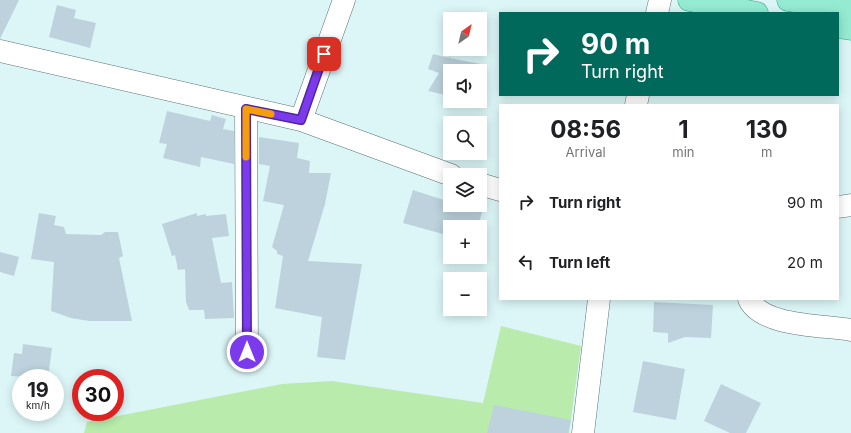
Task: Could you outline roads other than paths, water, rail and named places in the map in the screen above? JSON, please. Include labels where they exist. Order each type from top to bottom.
[{"type":"main road","points":[[689,0],[752,12]]},
{"type":"main road","points":[[788,0],[851,9]]},
{"type":"main road","points":[[839,27],[851,29]]},
{"type":"street","points":[[301,120],[344,0]]},
{"type":"street","points":[[657,12],[660,0]]},
{"type":"street","points":[[1,53],[246,109],[301,120],[443,172]]},
{"type":"street","points":[[246,109],[247,352]]},
{"type":"street","points":[[487,186],[499,190]]},
{"type":"street","points":[[839,207],[851,205]]},
{"type":"street","points":[[587,432],[599,300]]},
{"type":"street","points":[[750,300],[758,310],[785,320],[851,330]]}]
